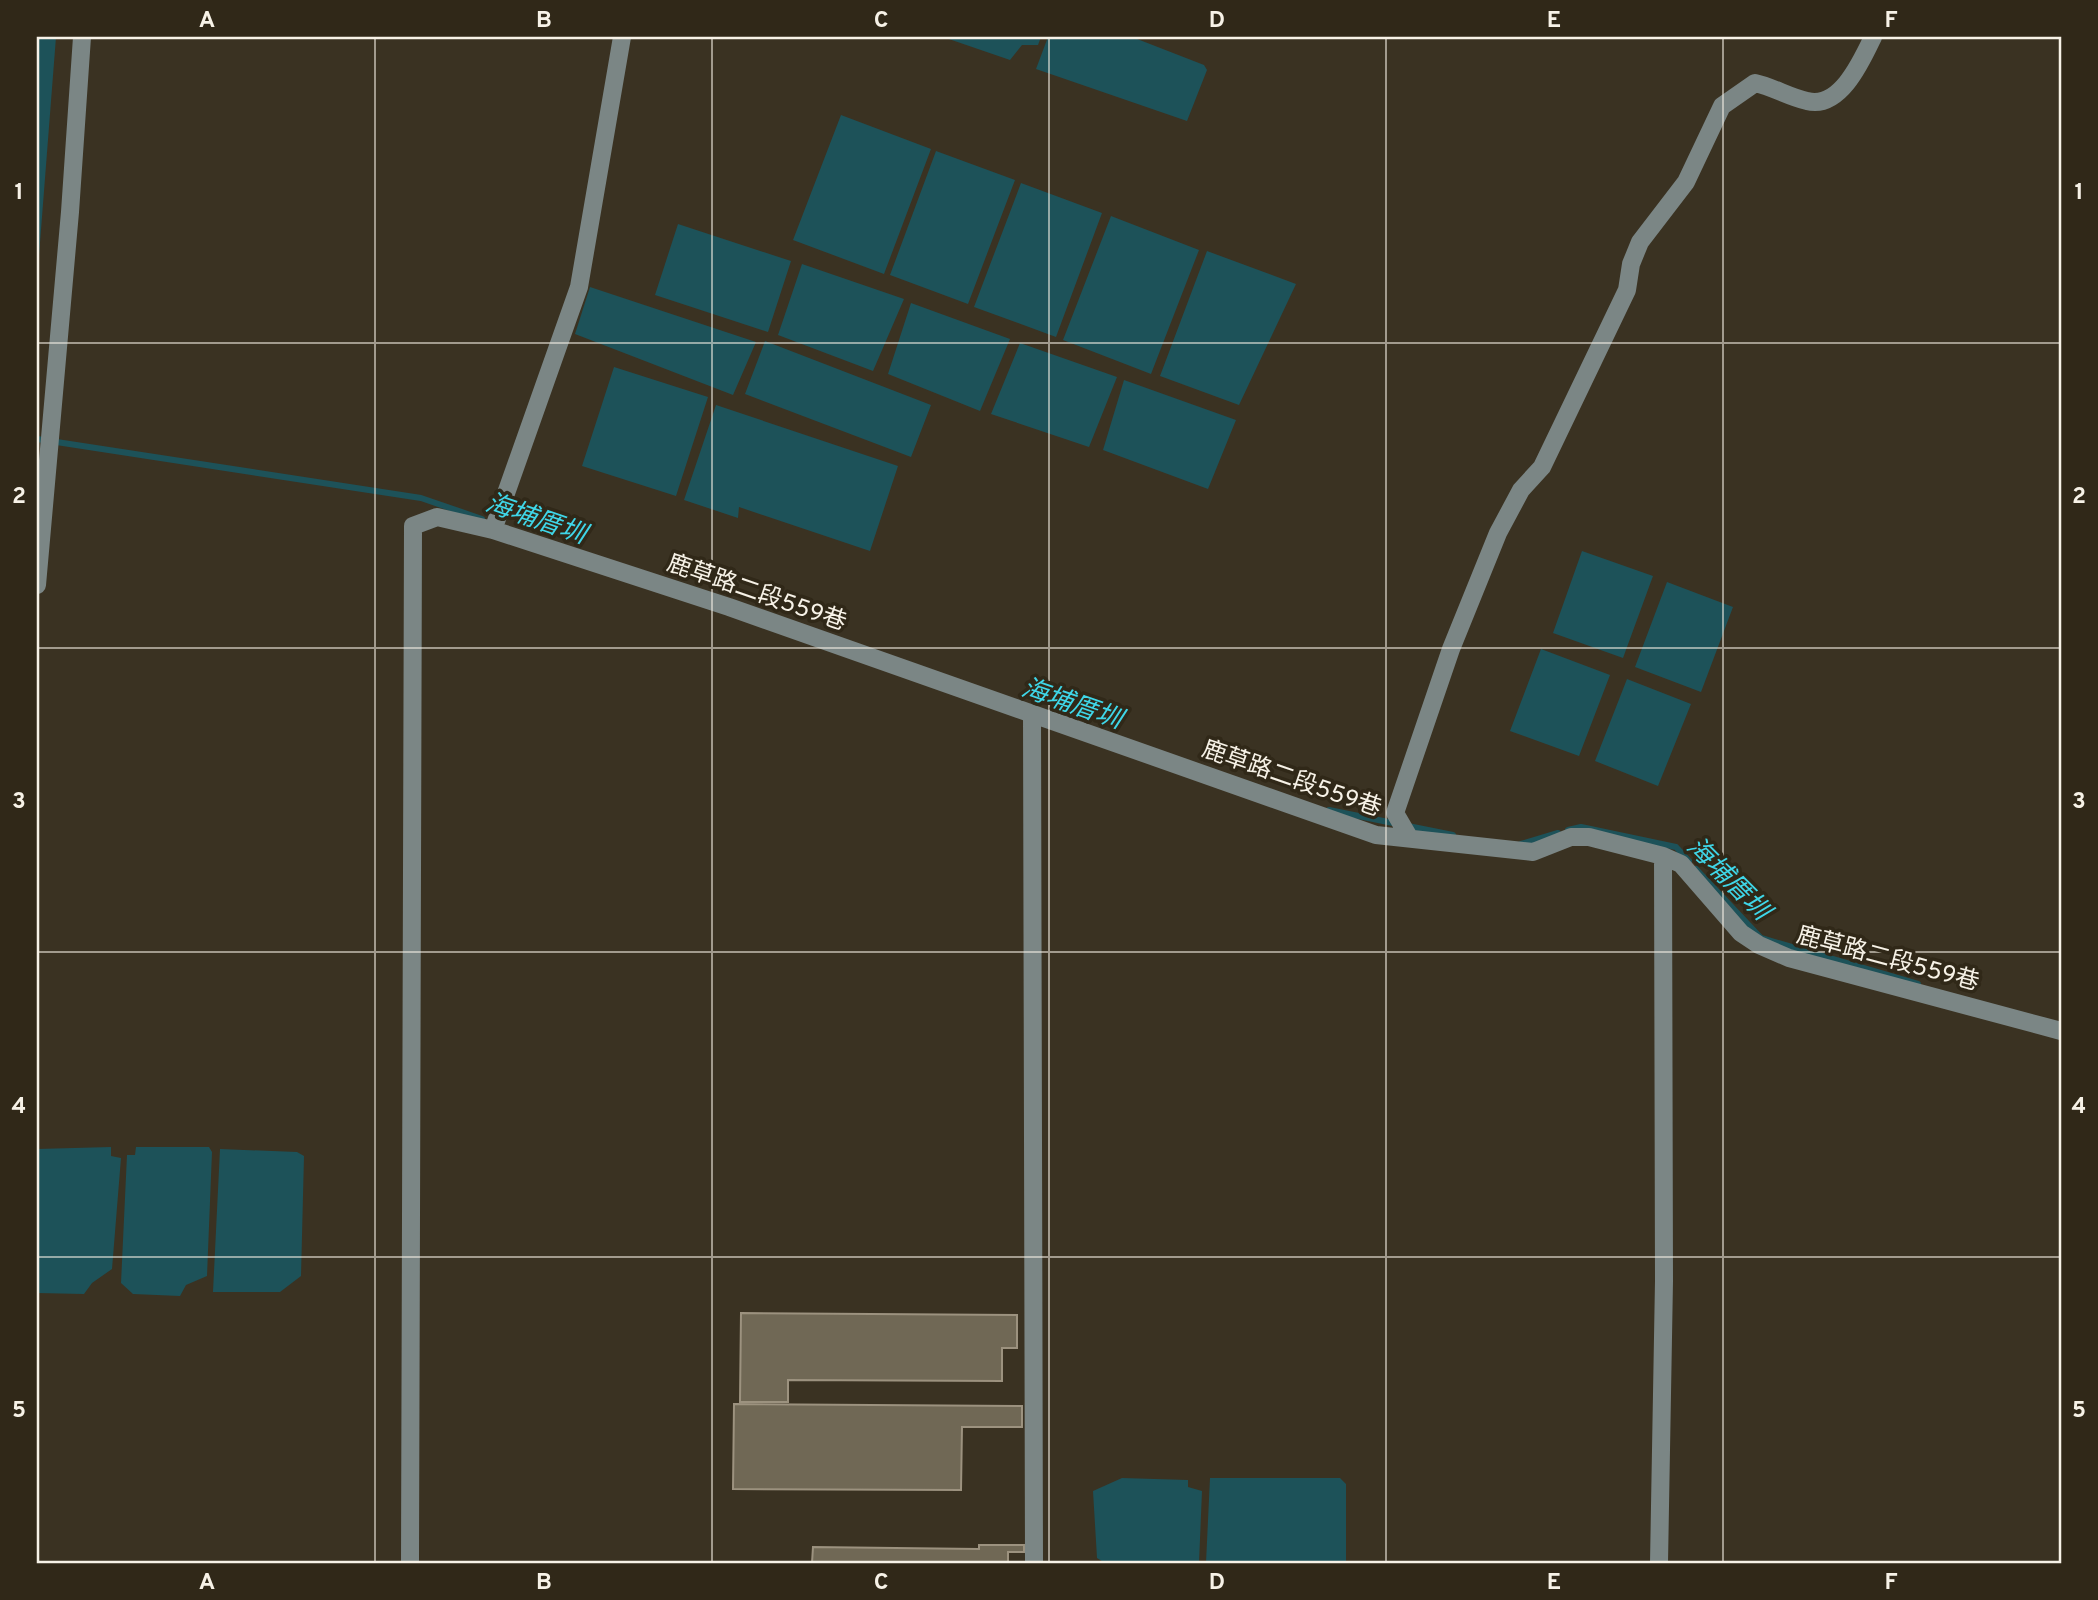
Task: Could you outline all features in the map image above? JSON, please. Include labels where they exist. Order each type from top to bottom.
[{"type":"street","points":[[37,585],[70,212],[82,37]]},
{"type":"street","points":[[493,530],[579,287],[622,37]]},
{"type":"street","points":[[1409,837],[1395,813],[1451,649],[1507,516],[1521,490],[1542,467],[1627,290],[1631,264],[1640,242],[1686,182],[1721,106],[1755,83],[1810,103],[1824,101],[1842,88],[1862,60],[1873,37]]},
{"type":"street","name":"鹿草路二段559巷","points":[[410,1563],[413,526],[437,517],[493,530],[729,607],[1376,835],[1533,852],[1571,837],[1589,837],[1663,856],[1681,864],[1741,933],[1759,945],[1789,958],[2061,1031]]},
{"type":"street","points":[[1032,714],[1034,1563]]},
{"type":"street","points":[[1659,1563],[1664,1254],[1663,856]]},
{"type":"water","points":[[37,37],[56,37],[37,281]]},
{"type":"water","points":[[943,37],[1041,37],[1038,45],[1022,45],[1010,60]]},
{"type":"water","points":[[1048,37],[1132,37],[1204,65],[1207,70],[1187,121],[1036,69]]},
{"type":"water","points":[[841,115],[931,149],[884,274],[793,240]]},
{"type":"water","points":[[936,151],[1015,180],[968,304],[890,275]]},
{"type":"water","points":[[1021,183],[1102,213],[1056,337],[974,307]]},
{"type":"water","points":[[1111,216],[1199,250],[1151,374],[1063,340]]},
{"type":"water","points":[[678,224],[791,261],[768,332],[655,295]]},
{"type":"water","points":[[1207,251],[1296,284],[1239,405],[1160,376]]},
{"type":"water","points":[[802,264],[904,299],[873,371],[778,335]]},
{"type":"water","points":[[590,287],[756,342],[733,395],[575,334]]},
{"type":"water","points":[[911,303],[1010,339],[980,411],[888,374]]},
{"type":"water","points":[[765,341],[931,405],[911,457],[745,394]]},
{"type":"water","points":[[1020,343],[1117,377],[1089,447],[991,414]]},
{"type":"water","points":[[614,367],[708,397],[676,496],[582,466]]},
{"type":"water","points":[[1124,380],[1236,420],[1208,489],[1103,450]]},
{"type":"water","points":[[716,405],[898,466],[870,551],[739,507],[738,518],[684,500]]},
{"type":"water","points":[[1582,551],[1653,576],[1623,658],[1553,633]]},
{"type":"water","points":[[1667,582],[1733,607],[1701,692],[1635,667]]},
{"type":"water","points":[[1541,649],[1610,675],[1579,756],[1510,731]]},
{"type":"water","points":[[1627,679],[1691,704],[1658,786],[1595,761]]},
{"type":"water","points":[[111,1147],[111,1156],[121,1158],[112,1269],[92,1283],[84,1294],[37,1293],[37,1149]]},
{"type":"water","points":[[136,1147],[209,1147],[212,1152],[207,1276],[186,1285],[180,1296],[133,1294],[121,1283],[127,1155],[135,1155]]},
{"type":"water","points":[[220,1149],[297,1152],[304,1156],[301,1276],[280,1292],[213,1292]]},
{"type":"water","points":[[1122,1478],[1188,1480],[1188,1487],[1202,1491],[1199,1563],[1105,1563],[1097,1558],[1093,1491]]},
{"type":"water","points":[[1210,1478],[1340,1478],[1346,1484],[1346,1563],[1206,1563]]},
{"type":"building","points":[[741,1313],[1017,1315],[1017,1348],[1002,1348],[1002,1381],[788,1380],[788,1402],[740,1402]]},
{"type":"building","points":[[734,1404],[1022,1406],[1022,1427],[962,1427],[961,1490],[733,1489]]},
{"type":"building","points":[[979,1545],[1024,1545],[1024,1552],[1008,1552],[1008,1563],[812,1563],[813,1547],[979,1549]]},
{"type":"waterway","name":"海埔厝圳","points":[[37,439],[421,498],[482,519]]},
{"type":"waterway","name":"海埔厝圳","points":[[1329,810],[1398,824]]},
{"type":"waterway","name":"海埔厝圳","points":[[1408,826],[1453,835]]},
{"type":"waterway","name":"海埔厝圳","points":[[1568,830],[1581,827],[1676,847],[1689,861]]},
{"type":"waterway","name":"海埔厝圳","points":[[1521,844],[1558,833]]},
{"type":"waterway","name":"海埔厝圳","points":[[1696,869],[1761,938],[1918,984]]}]
